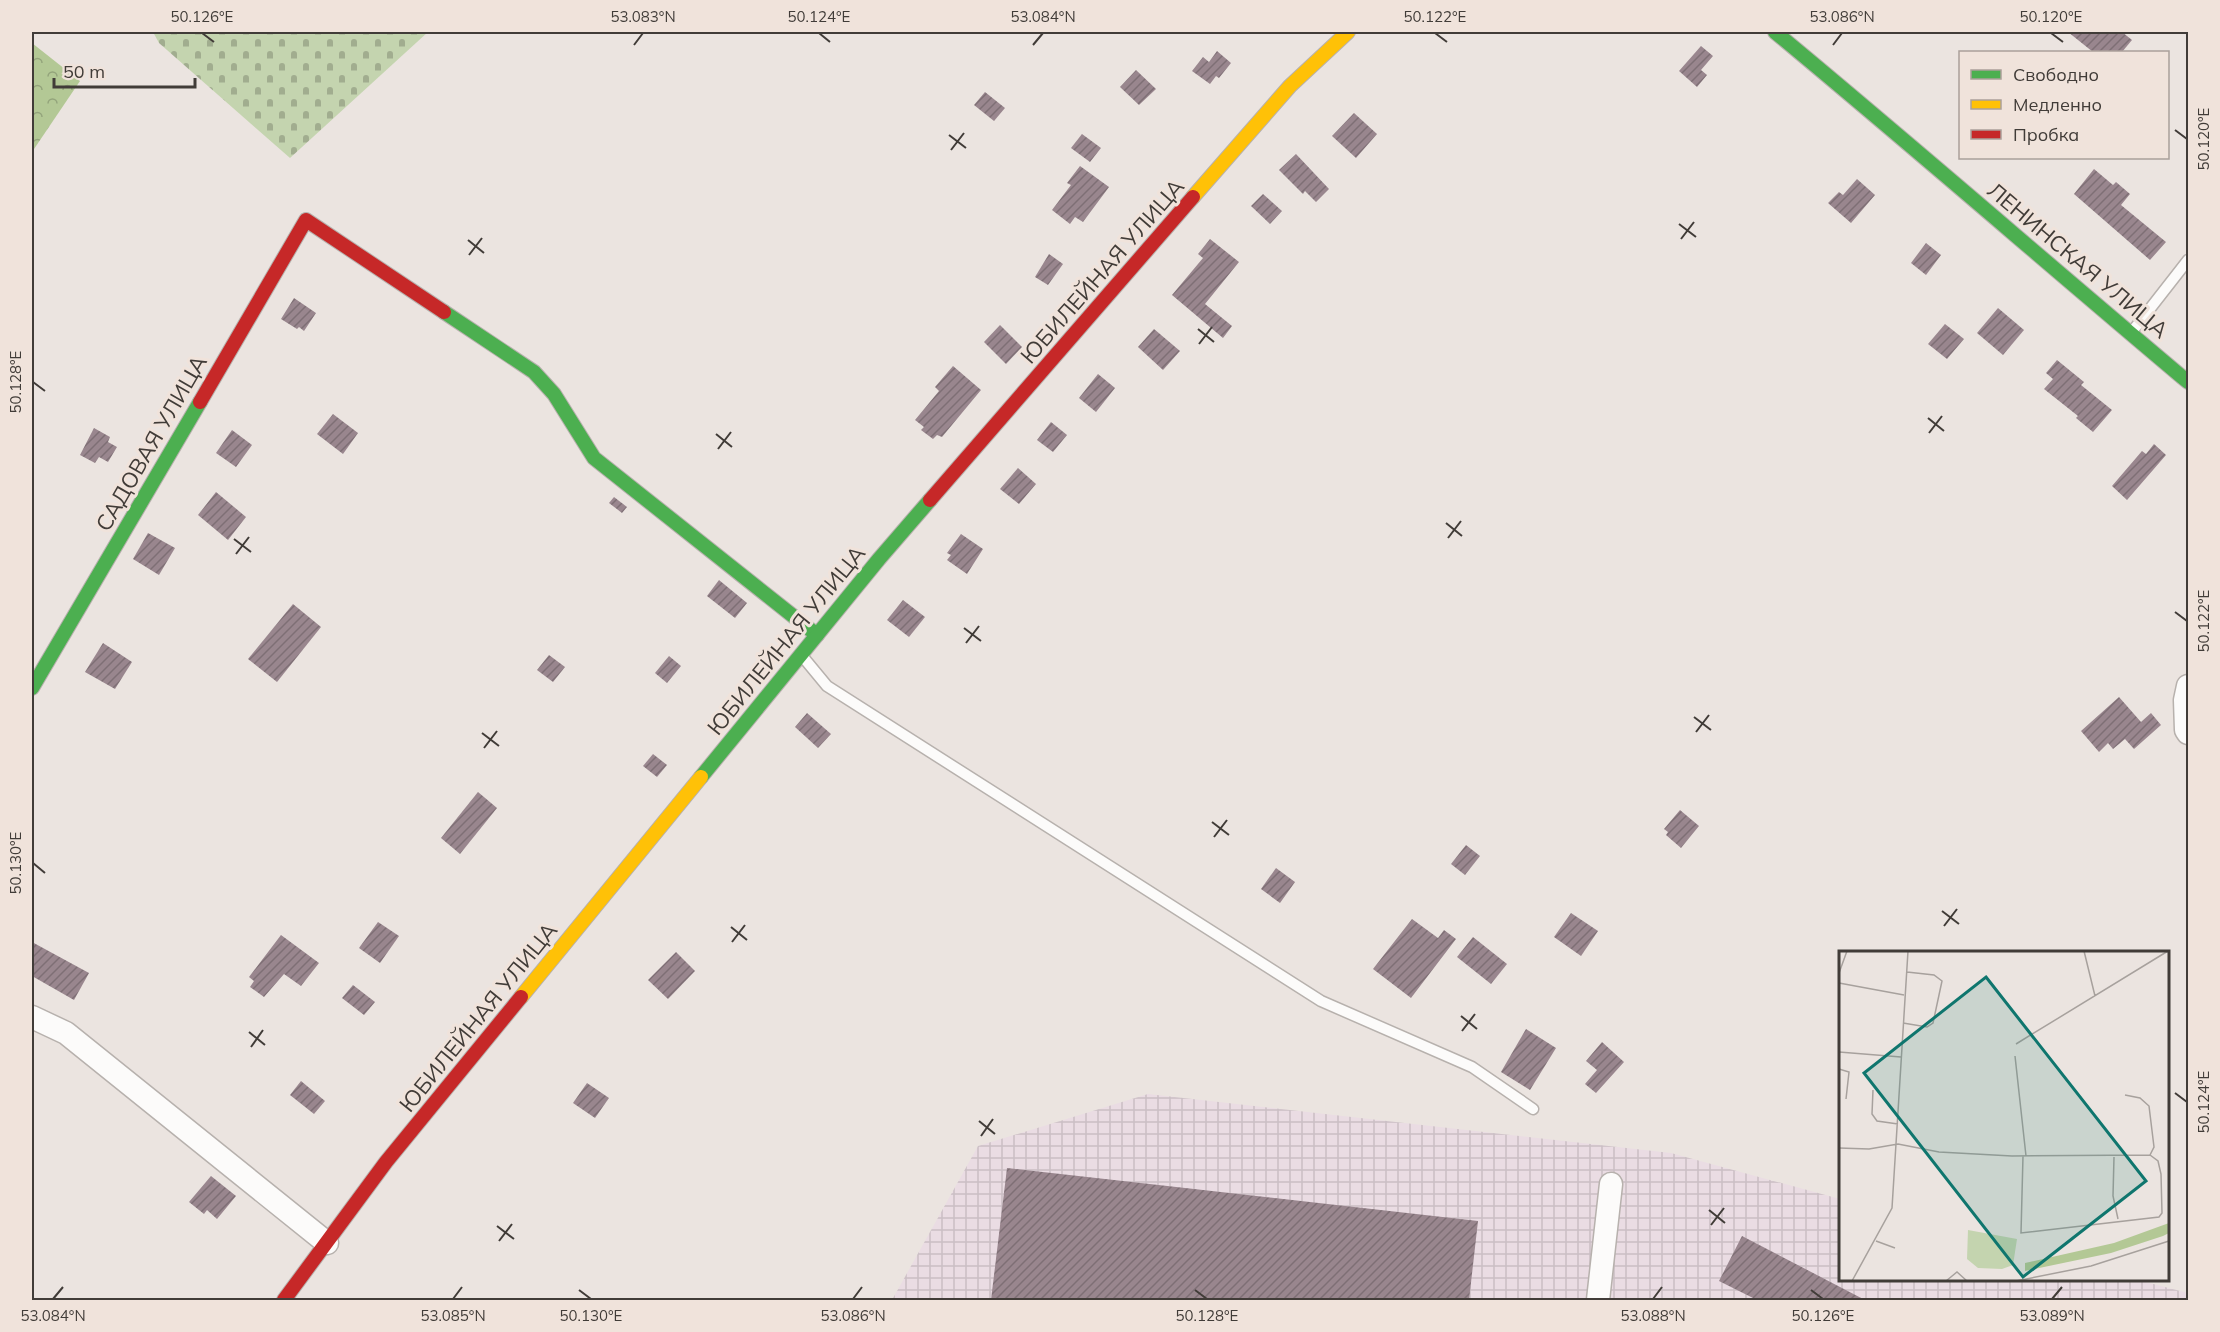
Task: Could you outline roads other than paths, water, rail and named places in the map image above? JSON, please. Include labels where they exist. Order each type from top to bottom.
[{"type":"street","name":"ЮБИЛЕЙНАЯ УЛИЦА","points":[[284,1300],[386,1162],[879,559],[1290,86],[1348,32]]},
{"type":"street","name":"ЛЕНИНСКАЯ УЛИЦА","points":[[1775,32],[1896,132],[2029,249],[2188,382]]},
{"type":"street","name":"САДОВАЯ УЛИЦА","points":[[32,688],[306,220],[534,372],[554,394],[594,458],[817,635]]},
{"type":"street","points":[[2188,686],[2185,700],[2188,733]]},
{"type":"street","points":[[32,1017],[66,1033],[327,1243]]},
{"type":"street","points":[[1598,1300],[1611,1184]]},
{"type":"lane","points":[[2131,333],[2188,260]]},
{"type":"lane","points":[[801,654],[827,686],[1321,1001],[1472,1067],[1533,1109]]}]
